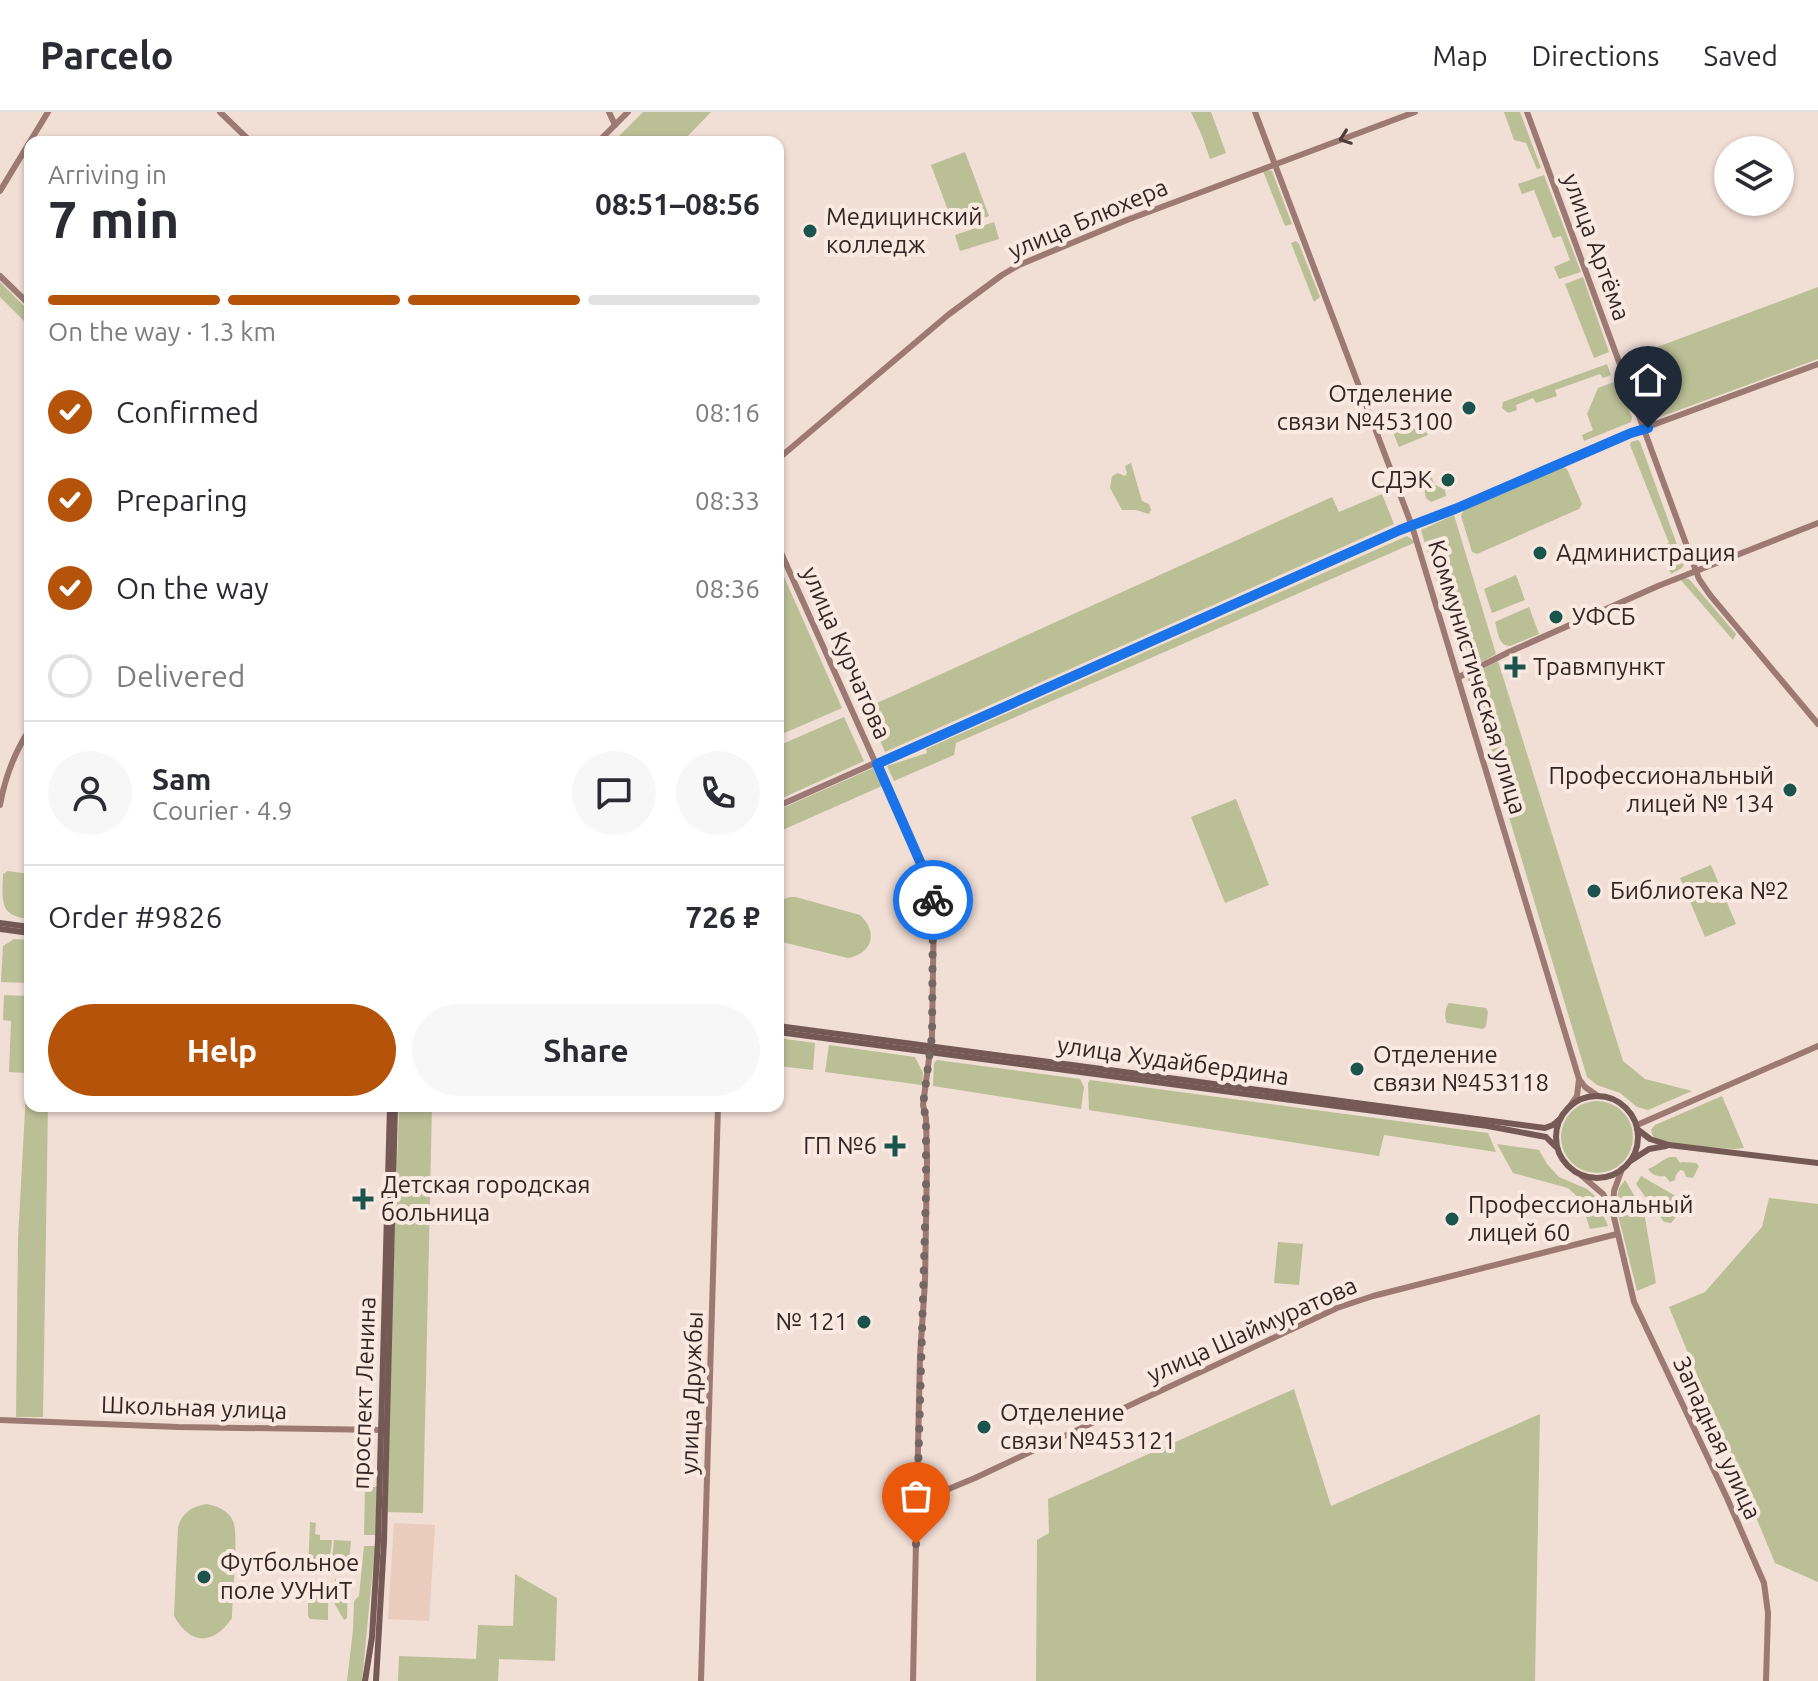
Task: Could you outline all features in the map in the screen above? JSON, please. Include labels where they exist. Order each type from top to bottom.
[{"type":"main road","points":[[33,136],[48,112]]},
{"type":"main road","points":[[220,112],[245,136]]},
{"type":"main road","points":[[609,112],[615,125]]},
{"type":"main road","points":[[604,136],[628,112]]},
{"type":"main road","name":"Коммунистическая улица","points":[[1255,112],[1412,526],[1579,1079]]},
{"type":"main road","name":"улица Блюхера","points":[[784,454],[948,315],[1002,275],[1127,220],[1415,112]]},
{"type":"main road","name":"улица Артёма","points":[[1527,112],[1702,584],[1818,724]]},
{"type":"main road","points":[[0,191],[24,152]]},
{"type":"main road","points":[[0,276],[24,299]]},
{"type":"main road","points":[[784,803],[1412,526],[1643,429],[1818,364]]},
{"type":"main road","points":[[1459,677],[1658,586],[1818,523]]},
{"type":"main road","name":"улица Курчатова","points":[[784,559],[932,893],[931,1049],[923,1105],[927,1161],[925,1282],[920,1356],[913,1681]]},
{"type":"main road","points":[[0,805],[12,760],[24,739]]},
{"type":"main road","points":[[0,923],[24,926]]},
{"type":"main road","points":[[0,929],[24,932]]},
{"type":"main road","name":"улица Худайбердина","points":[[784,1027],[1192,1088],[1488,1126],[1546,1137],[1556,1147]]},
{"type":"main road","name":"улица Худайбердина","points":[[784,1033],[1545,1128],[1560,1119]]},
{"type":"main road","points":[[1637,1127],[1818,1046]]},
{"type":"main road","points":[[1579,1079],[1598,1096]]},
{"type":"main road","points":[[1579,1079],[1577,1096],[1556,1130],[1556,1147],[1567,1165],[1582,1176],[1602,1178],[1622,1169],[1649,1149],[1669,1145]]},
{"type":"main road","points":[[1570,1106],[1580,1099],[1598,1096],[1625,1107],[1632,1114],[1637,1127],[1635,1151],[1629,1162]]},
{"type":"main road","name":"проспект Ленина","points":[[365,1681],[375,1596],[383,1430],[392,1112]]},
{"type":"main road","name":"улица Дружбы","points":[[701,1681],[718,1112]]},
{"type":"main road","points":[[1637,1127],[1650,1139],[1669,1145],[1818,1163]]},
{"type":"main road","name":"Западная улица","points":[[1622,1169],[1614,1191],[1613,1213],[1632,1296],[1764,1583],[1768,1613],[1766,1681]]},
{"type":"main road","name":"Западная улица","points":[[1582,1176],[1603,1194],[1613,1213]]},
{"type":"main road","name":"улица Шаймуратова","points":[[917,1502],[975,1478],[1337,1308],[1373,1296],[1617,1234]]},
{"type":"main road","name":"Школьная улица","points":[[0,1420],[383,1430]]},
{"type":"main road","name":"проспект Ленина","points":[[376,1681],[384,1541],[383,1430]]},
{"type":"green space","points":[[643,112],[711,112],[688,136],[619,136]]},
{"type":"green space","points":[[1191,112],[1211,112],[1226,153],[1210,159]]},
{"type":"green space","points":[[1504,112],[1520,112],[1541,168],[1537,169],[1526,143],[1514,140]]},
{"type":"green space","points":[[965,152],[989,216],[955,229],[931,165]]},
{"type":"green space","points":[[1263,171],[1272,171],[1292,224],[1285,226]]},
{"type":"green space","points":[[1544,175],[1581,272],[1559,279],[1554,267],[1570,260],[1561,236],[1553,238],[1534,190],[1522,194],[1518,184]]},
{"type":"green space","points":[[994,222],[999,239],[960,251],[955,235]]},
{"type":"green space","points":[[1296,241],[1320,297],[1314,302],[1291,243]]},
{"type":"green space","points":[[1583,277],[1609,352],[1594,358],[1565,284]]},
{"type":"green space","points":[[0,282],[24,306],[24,321],[0,297]]},
{"type":"green space","points":[[1818,287],[1818,359],[1649,421],[1625,359]]},
{"type":"green space","points":[[1607,364],[1611,375],[1603,378],[1600,374],[1555,390],[1557,396],[1536,403],[1533,398],[1516,405],[1517,410],[1508,413],[1502,408],[1503,402]]},
{"type":"green space","points":[[1619,380],[1631,422],[1584,441],[1582,435],[1593,430],[1587,414],[1598,388]]},
{"type":"green space","points":[[1388,420],[1427,433],[1428,435],[1399,447]]},
{"type":"green space","points":[[1638,440],[1684,564],[1671,574],[1660,547],[1669,543],[1630,445]]},
{"type":"green space","points":[[1131,463],[1142,501],[1149,504],[1149,514],[1122,510],[1110,488],[1112,476],[1118,473],[1125,476],[1125,466]]},
{"type":"green space","points":[[1561,466],[1567,469],[1582,504],[1579,509],[1477,554],[1472,552],[1461,516],[1464,509]]},
{"type":"green space","points":[[1423,475],[1432,478],[1434,484],[1445,490],[1446,496],[1431,502],[1426,498],[1417,478]]},
{"type":"green space","points":[[1382,494],[1394,524],[885,752],[866,708],[1332,497],[1339,512]]},
{"type":"green space","points":[[1454,515],[1496,654],[1464,672],[1421,530]]},
{"type":"green space","points":[[1407,536],[1416,542],[956,743],[954,755],[894,781],[887,766],[927,753],[926,749]]},
{"type":"green space","points":[[1516,575],[1525,600],[1492,613],[1484,589]]},
{"type":"green space","points":[[784,577],[842,708],[784,733]]},
{"type":"green space","points":[[1680,579],[1689,579],[1736,634],[1733,640]]},
{"type":"green space","points":[[1529,607],[1539,634],[1510,646],[1503,644],[1495,622]]},
{"type":"green space","points":[[1498,661],[1623,1061],[1645,1079],[1692,1091],[1648,1110],[1637,1107],[1620,1093],[1597,1085],[1587,1077],[1467,677]]},
{"type":"green space","points":[[844,717],[864,761],[784,797],[784,743]]},
{"type":"green space","points":[[873,768],[882,786],[784,829],[784,807]]},
{"type":"green space","points":[[1236,799],[1269,885],[1225,903],[1191,817]]},
{"type":"green space","points":[[1711,865],[1736,924],[1705,937],[1680,878]]},
{"type":"green space","points":[[8,871],[24,873],[24,918],[13,915],[5,907],[3,874]]},
{"type":"green space","points":[[796,897],[860,915],[871,935],[868,947],[848,958],[784,942],[784,899]]},
{"type":"green space","points":[[14,939],[24,940],[24,983],[1,982],[3,946]]},
{"type":"green space","points":[[4,995],[24,996],[24,1073],[9,1072],[11,1021],[3,1020]]},
{"type":"green space","points":[[1449,1003],[1486,1008],[1486,1026],[1483,1029],[1447,1023],[1445,1013]]},
{"type":"green space","points":[[784,1039],[815,1043],[813,1070],[784,1067]]},
{"type":"green space","points":[[829,1045],[915,1057],[923,1073],[922,1085],[825,1072]]},
{"type":"green space","points":[[937,1060],[1080,1079],[1084,1087],[1081,1109],[933,1086],[934,1063]]},
{"type":"green space","points":[[1090,1080],[1488,1133],[1496,1152],[1384,1135],[1379,1156],[1089,1110]]},
{"type":"green space","points":[[1722,1096],[1744,1148],[1678,1144],[1653,1136],[1651,1130],[1655,1125]]},
{"type":"green space","points":[[1604,1101],[1623,1111],[1631,1123],[1631,1151],[1623,1163],[1611,1171],[1590,1173],[1571,1163],[1563,1151],[1561,1130],[1571,1111],[1583,1103]]},
{"type":"green space","points":[[25,1112],[48,1112],[43,1417],[16,1417],[18,1239]]},
{"type":"green space","points":[[399,1112],[432,1112],[423,1513],[385,1512]]},
{"type":"green space","points":[[1497,1144],[1539,1150],[1559,1177],[1587,1189],[1595,1196],[1608,1226],[1590,1229],[1580,1199],[1568,1188],[1513,1173]]},
{"type":"green space","points":[[1676,1157],[1680,1163],[1696,1163],[1699,1166],[1693,1178],[1686,1177],[1680,1170],[1675,1180],[1670,1182],[1665,1176],[1655,1175],[1648,1169]]},
{"type":"green space","points":[[1641,1176],[1679,1198],[1683,1208],[1671,1223],[1664,1222],[1636,1184]]},
{"type":"green space","points":[[1625,1180],[1644,1212],[1656,1283],[1637,1291],[1616,1207],[1619,1188]]},
{"type":"green space","points":[[1769,1198],[1818,1204],[1818,1582],[1775,1563],[1669,1307],[1705,1292],[1762,1227]]},
{"type":"green space","points":[[1278,1242],[1303,1244],[1299,1285],[1274,1283]]},
{"type":"green space","points":[[1294,1389],[1331,1506],[1540,1414],[1535,1681],[1036,1681],[1037,1540],[1049,1533],[1048,1499]]},
{"type":"green space","points":[[365,1487],[377,1487],[376,1535],[364,1535]]},
{"type":"green space","name":"Футбольное поле УУНиТ","points":[[207,1504],[231,1517],[235,1528],[235,1553],[232,1618],[217,1634],[202,1638],[187,1632],[174,1616],[178,1527],[188,1511]]},
{"type":"green space","points":[[310,1522],[316,1523],[315,1534],[320,1535],[320,1540],[332,1540],[330,1559],[321,1559],[319,1571],[308,1571]]},
{"type":"green space","points":[[334,1540],[351,1541],[348,1572],[336,1572],[337,1559],[332,1559]]},
{"type":"green space","points":[[364,1546],[375,1546],[362,1681],[347,1681],[354,1601],[359,1596]]},
{"type":"green space","points":[[515,1574],[557,1598],[555,1661],[499,1659],[498,1681],[398,1681],[399,1656],[476,1659],[478,1625],[513,1626]]},
{"type":"green space","points":[[335,1579],[348,1579],[347,1618],[344,1620],[333,1601]]},
{"type":"green space","points":[[320,1593],[328,1597],[328,1620],[310,1619],[308,1616],[308,1603]]},
{"type":"shaded area","points":[[394,1523],[435,1525],[429,1621],[388,1619]]},
{"type":"way so far","points":[[916,1544],[920,1356],[925,1282],[926,1118],[923,1105],[932,1036],[933,900]]},
{"type":"place","name":"Медицинский колледж","points":[[810,231]]},
{"type":"place","name":"Отделение связи №453100","points":[[1469,408]]},
{"type":"place","name":"СДЭК","points":[[1448,480]]},
{"type":"place","name":"Администрация","points":[[1540,553]]},
{"type":"place","name":"УФСБ","points":[[1556,617]]},
{"type":"place","name":"Травмпункт","points":[[1515,667]]},
{"type":"place","name":"Профессиональный лицей № 134","points":[[1790,790]]},
{"type":"place","name":"Библиотека №2","points":[[1594,891]]},
{"type":"place","name":"Отделение связи №453118","points":[[1357,1069]]},
{"type":"place","name":"ГП №6","points":[[895,1146]]},
{"type":"place","name":"Детская городская больница","points":[[363,1199]]},
{"type":"place","name":"Профессиональный лицей 60","points":[[1452,1219]]},
{"type":"place","name":"№ 121","points":[[864,1322]]},
{"type":"place","name":"Отделение связи №453121","points":[[984,1427]]},
{"type":"place","name":"Футбольное поле УУНиТ","points":[[204,1577]]},
{"type":"route","points":[[933,900],[929,882],[877,764],[1400,530],[1648,428]]}]
